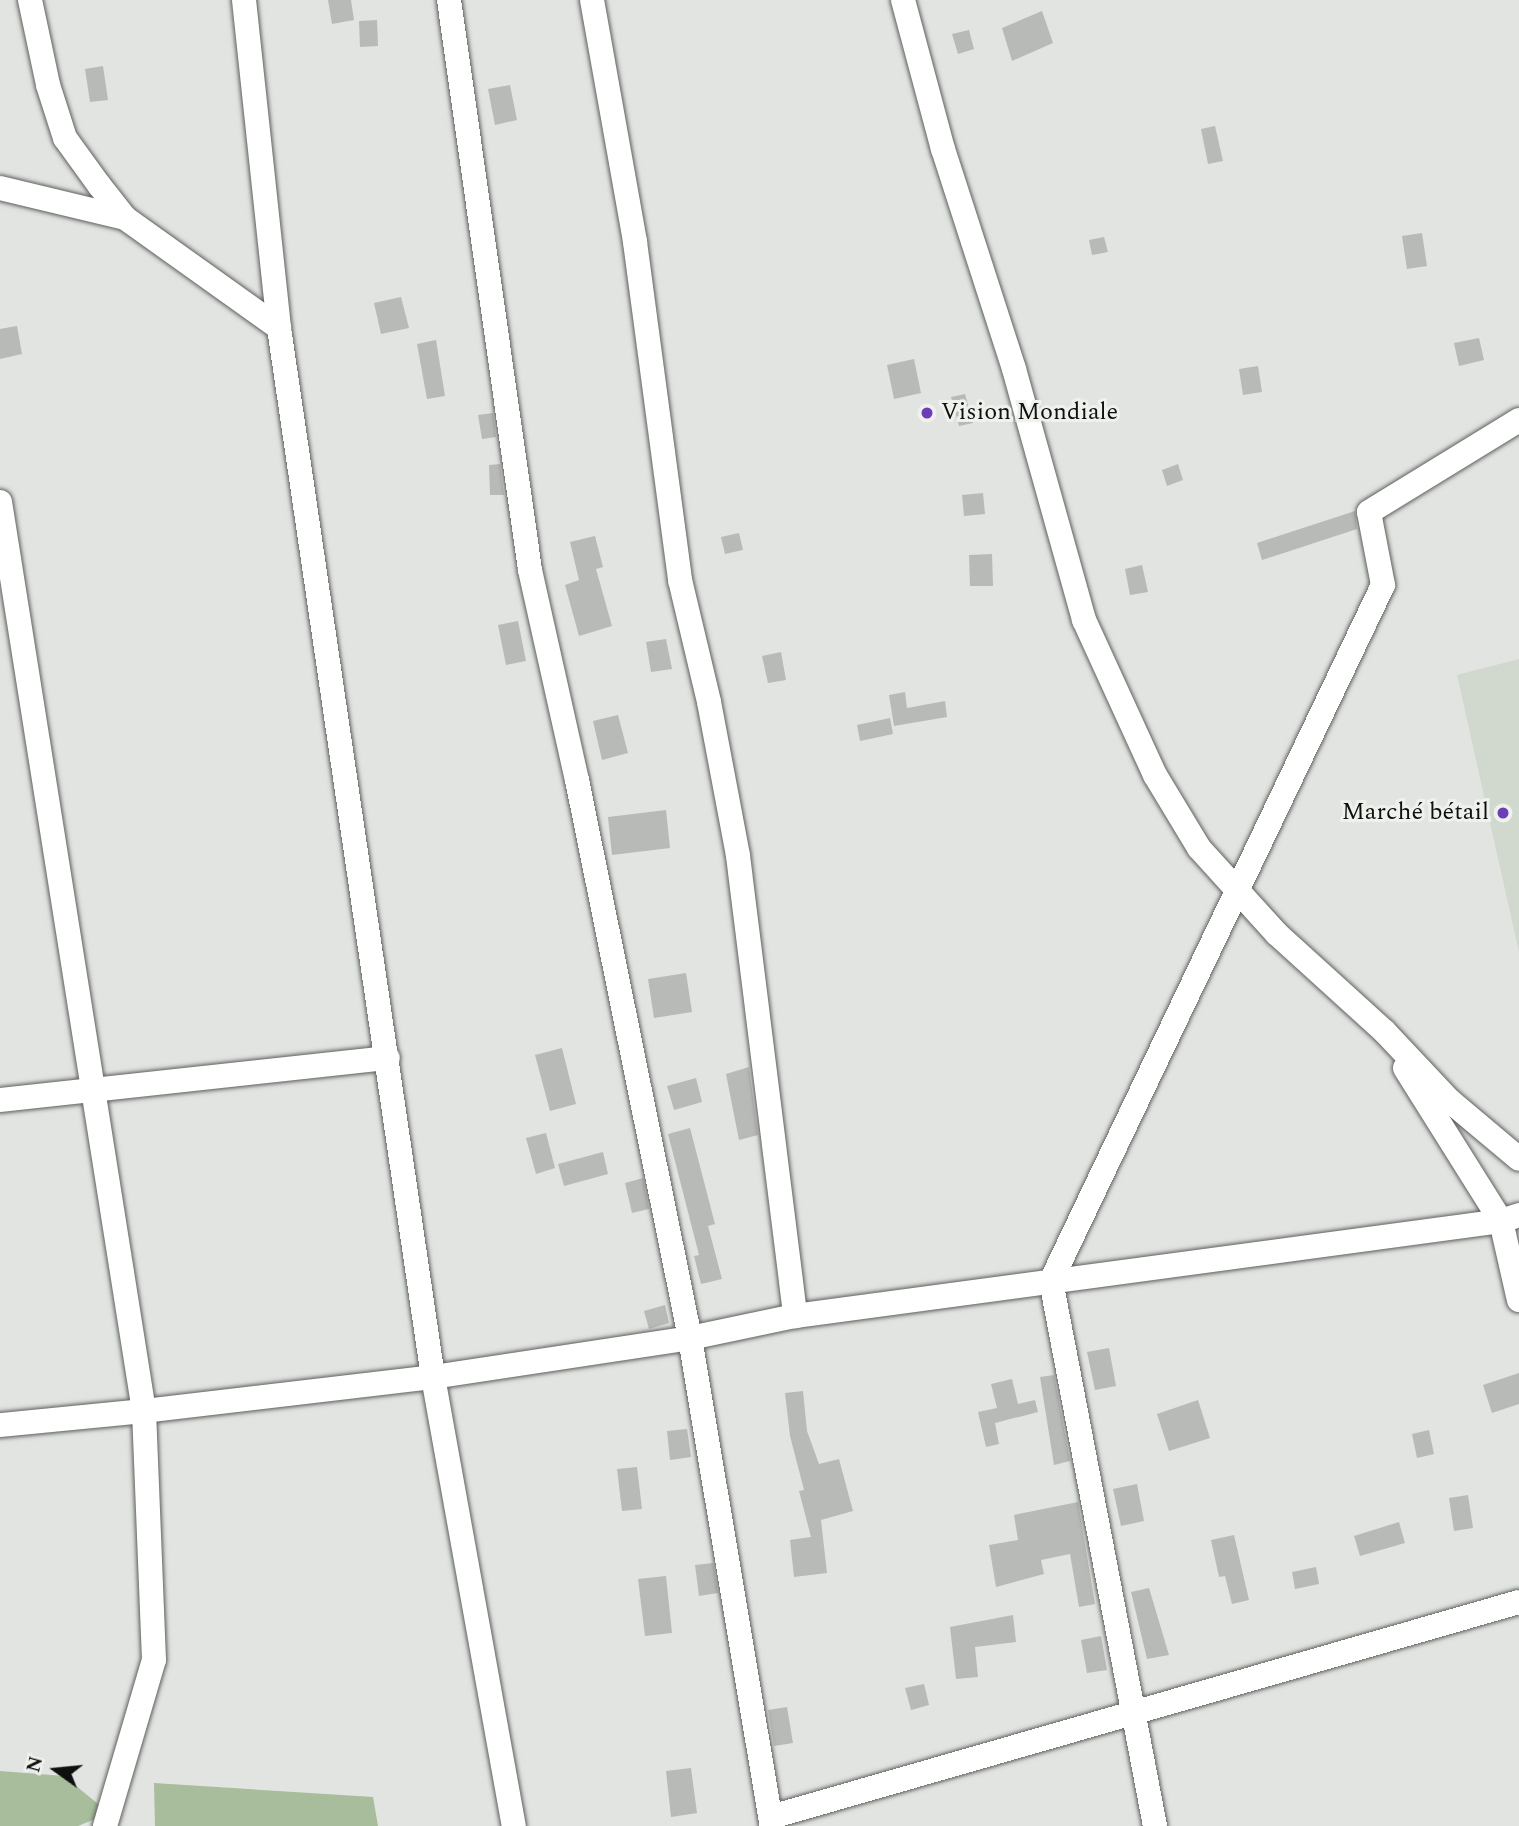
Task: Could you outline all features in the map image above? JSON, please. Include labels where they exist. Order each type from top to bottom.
[{"type":"street","points":[[30,0],[48,85],[65,138],[125,218],[279,328]]},
{"type":"street","points":[[244,0],[279,328],[433,1377],[514,1826]]},
{"type":"street","points":[[449,0],[530,570],[577,779],[690,1338],[772,1821],[1131,1712],[1519,1602]]},
{"type":"street","points":[[592,0],[635,242],[680,580],[709,702],[738,856],[795,1316]]},
{"type":"street","points":[[903,0],[943,149],[1018,381],[1084,620],[1155,775],[1199,848],[1278,934],[1384,1031],[1450,1101],[1519,1158]]},
{"type":"street","points":[[0,187],[125,218]]},
{"type":"street","points":[[1155,1826],[1131,1712],[1051,1281],[1382,585],[1369,512],[1519,420]]},
{"type":"street","points":[[0,502],[144,1411],[155,1660],[105,1826]]},
{"type":"street","points":[[1384,1031],[1510,1218],[1519,1300]]},
{"type":"street","points":[[0,1100],[388,1058]]},
{"type":"street","points":[[0,1426],[433,1377],[690,1338],[795,1316],[1510,1218]]},
{"type":"shaded area","name":"Marché bétail","points":[[1519,659],[1519,952],[1457,675]]},
{"type":"green space","points":[[0,1771],[64,1776],[109,1813],[78,1826],[0,1826]]},
{"type":"green space","points":[[154,1783],[373,1797],[378,1826],[155,1826]]},
{"type":"building","points":[[328,0],[351,0],[354,20],[332,24]]},
{"type":"building","points":[[1042,11],[1053,43],[1012,61],[1002,28]]},
{"type":"building","points":[[377,20],[378,46],[360,47],[359,21]]},
{"type":"building","points":[[969,30],[974,49],[958,54],[952,34]]},
{"type":"building","points":[[103,66],[108,100],[90,102],[85,69]]},
{"type":"building","points":[[510,85],[517,120],[495,125],[488,89]]},
{"type":"building","points":[[1215,126],[1223,161],[1208,164],[1201,129]]},
{"type":"building","points":[[1422,233],[1427,266],[1407,269],[1402,236]]},
{"type":"building","points":[[1104,237],[1108,252],[1092,255],[1089,240]]},
{"type":"building","points":[[401,297],[409,328],[381,334],[374,303]]},
{"type":"building","points":[[17,326],[22,354],[0,359],[0,329]]},
{"type":"building","points":[[1479,338],[1484,360],[1459,366],[1454,343]]},
{"type":"building","points":[[436,340],[445,396],[427,399],[417,344]]},
{"type":"building","points":[[914,359],[921,393],[894,399],[887,365]]},
{"type":"building","points":[[1258,366],[1262,392],[1243,395],[1239,369]]},
{"type":"building","points":[[965,394],[973,423],[959,426],[951,397]]},
{"type":"building","points":[[493,413],[496,437],[482,439],[478,415]]},
{"type":"building","points":[[500,464],[504,495],[490,495],[489,465]]},
{"type":"building","points":[[1178,464],[1183,480],[1167,486],[1162,470]]},
{"type":"building","points":[[983,493],[985,514],[964,516],[962,495]]},
{"type":"building","points":[[1355,511],[1357,529],[1262,560],[1257,543]]},
{"type":"building","points":[[739,533],[743,550],[725,554],[721,537]]},
{"type":"building","points":[[595,536],[603,567],[596,569],[612,626],[579,636],[565,585],[579,580],[570,542]]},
{"type":"building","points":[[992,554],[993,586],[970,586],[969,555]]},
{"type":"building","points":[[1142,565],[1148,592],[1130,595],[1125,569]]},
{"type":"building","points":[[518,621],[526,661],[506,665],[498,625]]},
{"type":"building","points":[[666,639],[672,669],[651,672],[646,642]]},
{"type":"building","points":[[781,652],[786,680],[768,683],[762,656]]},
{"type":"building","points":[[905,692],[907,708],[945,701],[947,717],[894,726],[889,695]]},
{"type":"building","points":[[618,715],[628,753],[602,760],[593,721]]},
{"type":"building","points":[[890,718],[893,734],[860,741],[857,725]]},
{"type":"building","points":[[666,810],[670,848],[612,855],[608,817]]},
{"type":"building","points":[[686,973],[692,1012],[654,1018],[648,979]]},
{"type":"building","points":[[562,1048],[576,1104],[550,1111],[535,1055]]},
{"type":"building","points":[[749,1067],[758,1135],[739,1140],[726,1074]]},
{"type":"building","points":[[696,1078],[702,1102],[674,1110],[667,1086]]},
{"type":"building","points":[[690,1128],[715,1224],[708,1226],[722,1279],[701,1284],[694,1256],[699,1255],[668,1134]]},
{"type":"building","points":[[546,1133],[555,1168],[536,1174],[526,1138]]},
{"type":"building","points":[[603,1152],[608,1174],[564,1186],[558,1164]]},
{"type":"building","points":[[643,1178],[649,1209],[632,1213],[625,1183]]},
{"type":"building","points":[[665,1305],[669,1323],[649,1329],[644,1311]]},
{"type":"building","points":[[1109,1348],[1116,1386],[1095,1390],[1087,1352]]},
{"type":"building","points":[[1519,1373],[1519,1404],[1492,1413],[1483,1385]]},
{"type":"building","points":[[1054,1375],[1070,1461],[1054,1465],[1040,1377]]},
{"type":"building","points":[[1012,1379],[1018,1404],[1035,1400],[1038,1412],[995,1423],[999,1444],[986,1447],[978,1412],[997,1408],[991,1384]]},
{"type":"building","points":[[803,1391],[807,1431],[819,1464],[839,1459],[853,1511],[821,1520],[827,1573],[794,1577],[790,1540],[811,1537],[799,1491],[804,1490],[790,1436],[785,1393]]},
{"type":"building","points":[[1198,1400],[1210,1438],[1169,1451],[1157,1414]]},
{"type":"building","points":[[687,1429],[691,1457],[670,1460],[667,1431]]},
{"type":"building","points":[[1429,1430],[1434,1454],[1417,1458],[1412,1434]]},
{"type":"building","points":[[637,1467],[642,1509],[622,1511],[617,1469]]},
{"type":"building","points":[[1137,1484],[1144,1521],[1121,1526],[1113,1489]]},
{"type":"building","points":[[1468,1495],[1473,1528],[1454,1531],[1449,1498]]},
{"type":"building","points":[[1078,1502],[1095,1604],[1079,1607],[1070,1554],[1041,1560],[1044,1574],[996,1587],[989,1545],[1018,1540],[1014,1515]]},
{"type":"building","points":[[1399,1522],[1405,1543],[1360,1556],[1354,1536]]},
{"type":"building","points":[[1234,1535],[1249,1600],[1232,1604],[1225,1576],[1219,1577],[1211,1540]]},
{"type":"building","points":[[713,1563],[718,1593],[699,1596],[695,1565]]},
{"type":"building","points":[[1316,1567],[1319,1584],[1295,1589],[1292,1572]]},
{"type":"building","points":[[666,1576],[672,1633],[645,1636],[638,1579]]},
{"type":"building","points":[[1149,1588],[1169,1655],[1147,1659],[1131,1592]]},
{"type":"building","points":[[1013,1615],[1016,1642],[975,1647],[978,1677],[956,1679],[950,1627]]},
{"type":"building","points":[[1101,1636],[1107,1670],[1087,1673],[1081,1640]]},
{"type":"building","points":[[924,1684],[929,1705],[911,1710],[905,1688]]},
{"type":"building","points":[[787,1707],[793,1743],[774,1746],[768,1710]]},
{"type":"building","points":[[691,1768],[697,1813],[671,1817],[666,1771]]},
{"type":"place","name":"Vision Mondiale","points":[[927,413]]},
{"type":"place","name":"Marché bétail","points":[[1503,813]]}]
